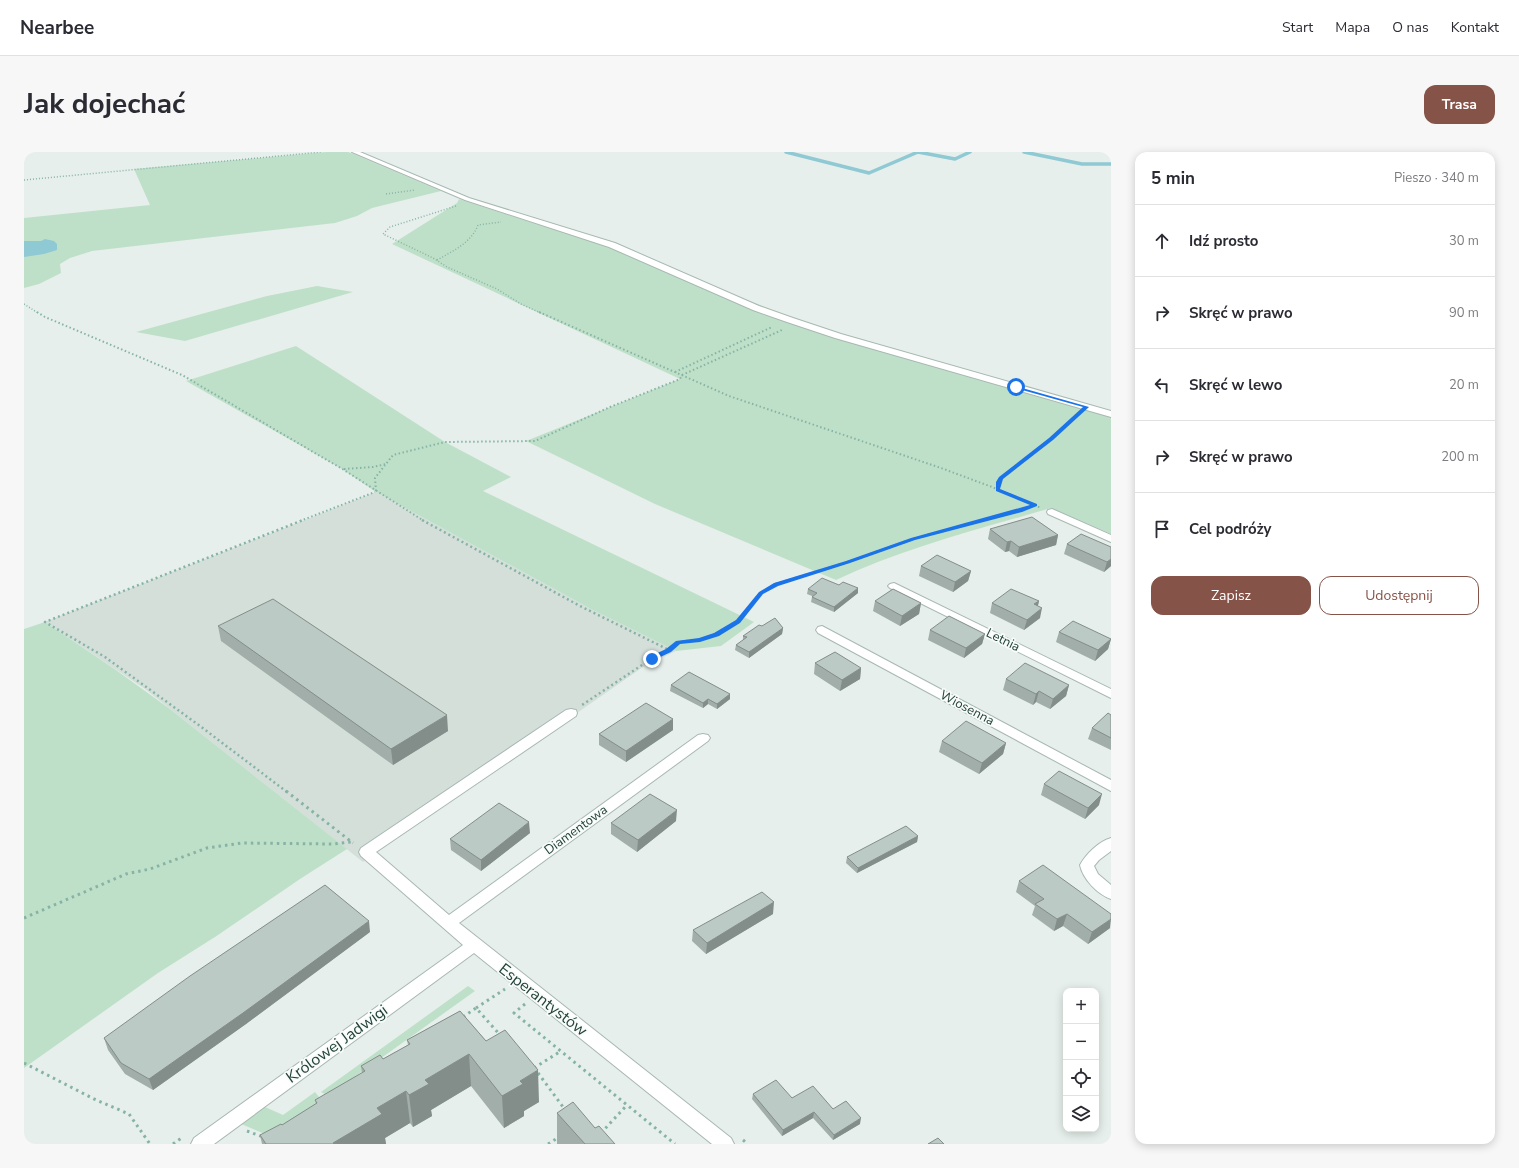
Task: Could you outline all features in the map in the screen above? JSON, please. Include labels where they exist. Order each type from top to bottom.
[{"type":"street","points":[[354,152],[467,199],[612,245],[756,308],[790,320],[860,342],[1111,414]]},
{"type":"street","points":[[1052,512],[1111,539]]},
{"type":"street","name":"Letnia","points":[[894,586],[1111,694]]},
{"type":"street","name":"Wiosenna","points":[[822,630],[1111,786]]},
{"type":"street","name":"Esperantystów","points":[[571,713],[366,852],[474,945],[725,1144]]},
{"type":"street","name":"Diamentowa","points":[[448,923],[703,738]]},
{"type":"street","points":[[1111,843],[1094,856],[1087,865],[1088,873],[1111,893]]},
{"type":"street","name":"Królowej Jadwigi","points":[[200,1144],[474,945]]},
{"type":"path","points":[[24,180],[321,152]]},
{"type":"path","points":[[386,194],[418,189],[428,183]]},
{"type":"path","points":[[467,199],[446,210],[390,227],[383,234],[402,245],[437,260],[447,267],[497,289],[521,304],[729,396],[941,468],[998,489],[1052,512]]},
{"type":"path","points":[[437,260],[456,250],[469,239],[477,230],[478,224],[507,222],[527,218]]},
{"type":"path","points":[[24,304],[45,318],[182,375],[342,469],[429,526],[580,606],[669,650]]},
{"type":"path","points":[[674,372],[790,320]]},
{"type":"path","points":[[376,492],[376,478],[393,455],[445,442],[535,441],[610,407],[680,379],[682,375],[798,322]]},
{"type":"path","points":[[998,489],[998,482],[1001,478],[1051,439],[1086,407]]},
{"type":"path","points":[[342,469],[387,464]]},
{"type":"path","points":[[24,918],[126,874],[150,869],[207,848],[242,843],[332,844],[352,842],[200,726],[105,657],[45,622],[376,492]]},
{"type":"path","points":[[571,713],[652,659],[669,650],[678,642],[700,640],[717,634],[733,625],[761,593],[776,584],[848,562],[913,539],[1012,513],[1035,505]]},
{"type":"path","points":[[456,1021],[508,987]]},
{"type":"path","points":[[522,999],[526,1003],[514,1013],[676,1144]]},
{"type":"path","points":[[476,1008],[505,1040]]},
{"type":"path","points":[[561,1051],[532,1069],[567,1113]]},
{"type":"path","points":[[24,1063],[94,1099],[129,1114],[150,1144]]},
{"type":"path","points":[[596,1138],[627,1105]]},
{"type":"path","points":[[246,1130],[270,1140]]},
{"type":"path","points":[[548,1144],[565,1133]]},
{"type":"shaded area","points":[[376,492],[591,609],[676,651],[643,667],[363,862],[145,689],[45,622]]},
{"type":"green space","points":[[326,152],[348,152],[441,191],[372,208],[357,216],[335,223],[92,251],[70,258],[60,264],[61,273],[39,284],[24,288],[24,218],[150,205],[134,169]]},
{"type":"green space","points":[[459,199],[626,253],[804,322],[901,352],[1111,411],[1111,534],[1051,508],[888,558],[836,580],[655,504],[526,441],[680,379],[392,244],[457,203]]},
{"type":"green space","points":[[317,286],[353,292],[185,341],[136,332],[267,296]]},
{"type":"green space","points":[[296,346],[445,442],[511,477],[483,491],[754,622],[721,646],[676,651],[591,609],[376,492],[342,469],[186,381]]},
{"type":"green space","points":[[45,622],[170,709],[347,849],[158,973],[24,1068],[24,629]]},
{"type":"green space","points":[[468,986],[475,991],[328,1096],[321,1092]]},
{"type":"green space","points":[[315,1092],[324,1103],[272,1137],[241,1124],[265,1107],[283,1115]]},
{"type":"water","points":[[45,239],[54,241],[57,244],[57,250],[44,254],[24,257],[24,241],[41,241]]},
{"type":"building","points":[[1032,517],[1058,535],[1019,547],[1011,541],[1007,542],[990,529]]},
{"type":"building","points":[[1081,534],[1111,547],[1111,559],[1107,562],[1067,544]]},
{"type":"building","points":[[937,555],[971,571],[955,582],[921,566]]},
{"type":"building","points":[[822,578],[839,585],[843,582],[858,588],[834,607],[812,597],[817,593],[808,589]]},
{"type":"building","points":[[893,589],[921,603],[902,616],[875,601]]},
{"type":"building","points":[[1011,589],[1039,601],[1034,604],[1042,608],[1027,620],[992,603]]},
{"type":"building","points":[[273,599],[447,715],[391,749],[218,626]]},
{"type":"building","points":[[949,616],[985,634],[966,648],[930,630]]},
{"type":"building","points":[[775,618],[783,628],[749,652],[736,645],[747,637],[743,636],[759,625],[762,626]]},
{"type":"building","points":[[1073,621],[1111,639],[1098,650],[1059,632]]},
{"type":"building","points":[[835,652],[861,668],[842,680],[815,663]]},
{"type":"building","points":[[1025,663],[1069,685],[1053,699],[1039,691],[1036,694],[1006,679]]},
{"type":"building","points":[[689,672],[730,694],[717,704],[708,699],[703,703],[671,685]]},
{"type":"building","points":[[646,703],[673,719],[626,751],[599,734]]},
{"type":"building","points":[[1108,713],[1111,715],[1111,738],[1092,728]]},
{"type":"building","points":[[966,721],[1006,743],[982,763],[942,741]]},
{"type":"building","points":[[1059,771],[1102,794],[1088,808],[1044,784]]},
{"type":"building","points":[[650,794],[677,810],[638,840],[611,823]]},
{"type":"building","points":[[499,803],[529,822],[481,860],[450,839]]},
{"type":"building","points":[[906,826],[918,836],[858,868],[847,857]]},
{"type":"building","points":[[1043,865],[1111,914],[1111,919],[1092,932],[1067,914],[1057,919],[1035,904],[1044,899],[1019,881]]},
{"type":"building","points":[[325,885],[369,921],[243,1013],[149,1079],[121,1063],[104,1038],[190,976]]},
{"type":"building","points":[[762,892],[774,902],[707,943],[693,930]]},
{"type":"building","points":[[460,1011],[486,1041],[505,1030],[538,1070],[520,1081],[523,1084],[502,1096],[469,1054],[425,1080],[429,1084],[409,1095],[406,1091],[377,1108],[382,1114],[333,1143],[334,1144],[266,1144],[260,1135],[281,1124],[282,1125],[317,1103],[315,1100],[365,1071],[361,1066],[380,1055],[383,1059],[410,1044],[407,1040]]},
{"type":"building","points":[[776,1080],[792,1098],[813,1086],[833,1109],[846,1101],[861,1118],[834,1135],[814,1112],[783,1130],[753,1094]]},
{"type":"building","points":[[573,1102],[595,1128],[599,1126],[615,1144],[585,1144],[557,1113]]},
{"type":"building","points":[[938,1138],[944,1144],[928,1144]]},
{"type":"waterway","points":[[786,152],[869,173],[918,152],[955,159],[970,152]]},
{"type":"waterway","points":[[1024,152],[1082,164],[1111,164]]},
{"type":"route","points":[[652,659],[669,650],[678,642],[700,640],[717,634],[738,621],[761,593],[776,584],[848,562],[913,539],[1020,511],[1035,505],[998,489],[998,482],[1001,478],[1051,439],[1086,407],[1016,387]]}]
